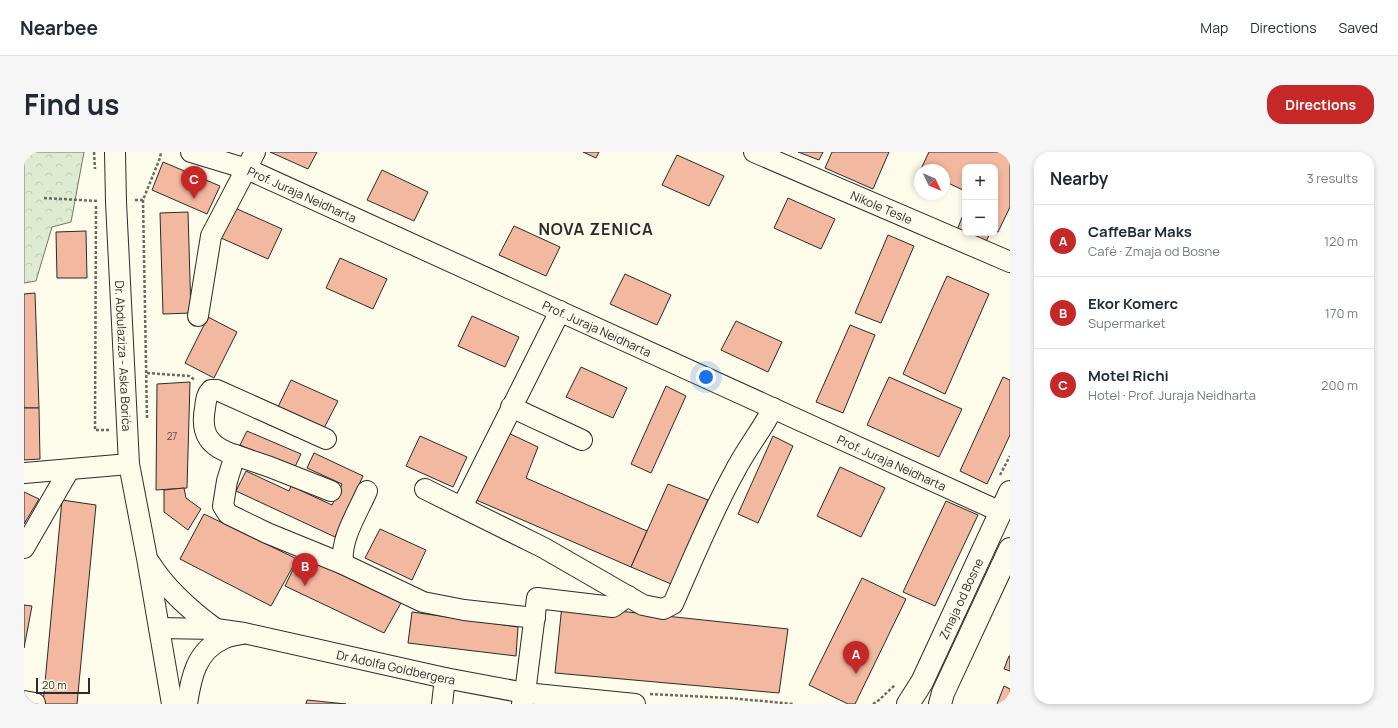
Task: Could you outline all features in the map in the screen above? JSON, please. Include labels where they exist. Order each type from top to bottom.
[{"type":"main road","name":"Zmaja od Bosne","points":[[908,704],[925,676],[1010,492]]},
{"type":"main road","name":"Zmaja od Bosne","points":[[940,704],[943,694],[1009,553]]},
{"type":"street","name":"Dr. Abdulaziza - Aska Borića","points":[[115,152],[116,202],[129,464],[159,628]]},
{"type":"street","name":"Prof. Juraja Neidharta","points":[[191,152],[251,160],[560,311],[1001,512]]},
{"type":"street","name":"Nikole Tesle","points":[[754,152],[1010,262]]},
{"type":"street","points":[[198,316],[211,236],[251,160]]},
{"type":"street","points":[[462,507],[560,311]]},
{"type":"street","points":[[326,439],[217,390],[211,390],[207,394],[204,413],[204,430],[210,443],[221,451],[270,467],[331,491]]},
{"type":"street","points":[[511,408],[582,440]]},
{"type":"street","points":[[425,489],[544,548],[643,605],[662,608],[673,604],[717,503],[736,468],[765,424],[773,408]]},
{"type":"street","points":[[235,455],[227,481],[223,506],[228,514],[267,533],[344,564],[423,602],[464,610],[535,618]]},
{"type":"street","points":[[24,473],[129,464]]},
{"type":"street","points":[[24,548],[69,470]]},
{"type":"street","points":[[344,564],[342,554],[346,538],[366,491]]},
{"type":"street","points":[[147,558],[158,576],[170,590],[181,601],[216,629]]},
{"type":"street","points":[[524,698],[537,598],[613,607],[628,596]]},
{"type":"street","points":[[159,628],[172,704]]},
{"type":"street","name":"Dr Adolfa Goldbergera","points":[[159,628],[216,629],[244,633],[446,678],[524,698],[640,699]]},
{"type":"street","points":[[187,704],[196,664],[203,653],[223,638],[244,633]]},
{"type":"street","points":[[442,704],[446,678]]},
{"type":"street","points":[[24,701],[35,704]]},
{"type":"path","points":[[94,152],[95,173]]},
{"type":"path","points":[[95,194],[95,430],[127,430],[148,428],[143,200],[161,152]]},
{"type":"path","points":[[44,198],[116,202],[143,200]]},
{"type":"path","points":[[147,373],[189,376],[211,390]]},
{"type":"path","points":[[640,699],[730,698],[793,704]]},
{"type":"green space","points":[[24,152],[84,152],[71,222],[52,227],[36,281],[24,283]]},
{"type":"building","points":[[270,152],[317,152],[308,169]]},
{"type":"building","points":[[583,152],[599,152],[596,158]]},
{"type":"building","points":[[798,152],[823,152],[819,160]]},
{"type":"building","points":[[832,152],[889,152],[873,189],[825,168]]},
{"type":"building","points":[[929,152],[1010,152],[1010,207],[998,232],[998,164],[962,164],[962,190],[950,184],[950,164],[923,164]]},
{"type":"building","points":[[677,155],[724,176],[709,206],[662,185]]},
{"type":"building","points":[[163,162],[220,186],[207,214],[152,190]]},
{"type":"building","points":[[382,170],[428,192],[414,221],[367,200]]},
{"type":"building","points":[[788,198],[835,219],[821,249],[774,228]]},
{"type":"building","points":[[235,208],[282,229],[268,259],[221,238]]},
{"type":"building","points":[[188,212],[191,313],[163,314],[160,213]]},
{"type":"building","points":[[962,218],[962,232],[957,230]]},
{"type":"building","points":[[514,226],[560,247],[546,276],[499,255]]},
{"type":"building","points":[[86,231],[87,278],[57,278],[56,232]]},
{"type":"building","points":[[888,235],[914,246],[881,323],[855,313]]},
{"type":"building","points":[[972,236],[989,236],[986,242]]},
{"type":"building","points":[[340,258],[387,279],[373,309],[326,288]]},
{"type":"building","points":[[625,274],[671,295],[657,325],[610,304]]},
{"type":"building","points":[[947,276],[989,294],[945,394],[903,374]]},
{"type":"building","points":[[35,293],[39,408],[24,408],[24,294]]},
{"type":"building","points":[[472,316],[519,337],[505,367],[458,346]]},
{"type":"building","points":[[208,317],[237,332],[214,378],[185,363]]},
{"type":"building","points":[[736,321],[782,342],[768,372],[721,350]]},
{"type":"building","points":[[850,325],[875,335],[843,413],[816,402]]},
{"type":"building","points":[[581,367],[627,388],[613,418],[566,397]]},
{"type":"building","points":[[889,377],[962,409],[939,457],[867,425]]},
{"type":"building","points":[[1003,377],[1010,380],[1010,435],[987,484],[960,471]]},
{"type":"building","points":[[291,380],[338,401],[323,430],[277,409]]},
{"type":"building","points":[[190,382],[187,488],[156,490],[157,384]]},
{"type":"building","points":[[666,386],[686,396],[651,473],[631,464]]},
{"type":"building","points":[[24,408],[39,408],[40,459],[24,460]]},
{"type":"building","points":[[247,431],[301,454],[294,469],[240,445]]},
{"type":"building","points":[[504,431],[538,447],[526,478],[647,531],[631,567],[474,499]]},
{"type":"building","points":[[420,436],[467,457],[453,487],[406,466]]},
{"type":"building","points":[[773,436],[793,446],[758,523],[738,514]]},
{"type":"building","points":[[314,453],[363,476],[335,537],[236,491],[246,471],[289,491],[291,486],[332,505],[342,484],[307,468]]},
{"type":"building","points":[[840,467],[885,488],[861,537],[817,516]]},
{"type":"building","points":[[668,484],[708,500],[671,584],[631,567]]},
{"type":"building","points":[[184,488],[186,498],[201,509],[188,530],[164,512],[164,490]]},
{"type":"building","points":[[24,492],[39,499],[24,524]]},
{"type":"building","points":[[62,500],[96,505],[77,704],[43,704]]},
{"type":"building","points":[[946,501],[978,515],[935,606],[903,592]]},
{"type":"building","points":[[204,514],[297,559],[271,606],[180,559]]},
{"type":"building","points":[[380,529],[426,550],[412,580],[365,558]]},
{"type":"building","points":[[300,555],[401,603],[384,633],[285,586]]},
{"type":"building","points":[[862,578],[906,599],[855,704],[848,704],[809,685]]},
{"type":"building","points":[[24,605],[32,606],[24,648]]},
{"type":"building","points":[[562,605],[788,629],[779,693],[555,673]]},
{"type":"building","points":[[412,612],[518,627],[516,656],[408,643]]},
{"type":"building","points":[[1010,656],[1010,671],[1004,669]]},
{"type":"building","points":[[1004,686],[1010,689],[1010,704],[997,704]]},
{"type":"building","points":[[307,700],[346,704],[306,704]]},
{"type":"place","name":"Motel Richi","points":[[194,199]]},
{"type":"place","name":"Ekor Komerc","points":[[305,586]]},
{"type":"place","name":"CaffeBar Maks","points":[[856,674]]},
{"type":"district","name":"NOVA ZENICA","points":[[596,229]]}]
